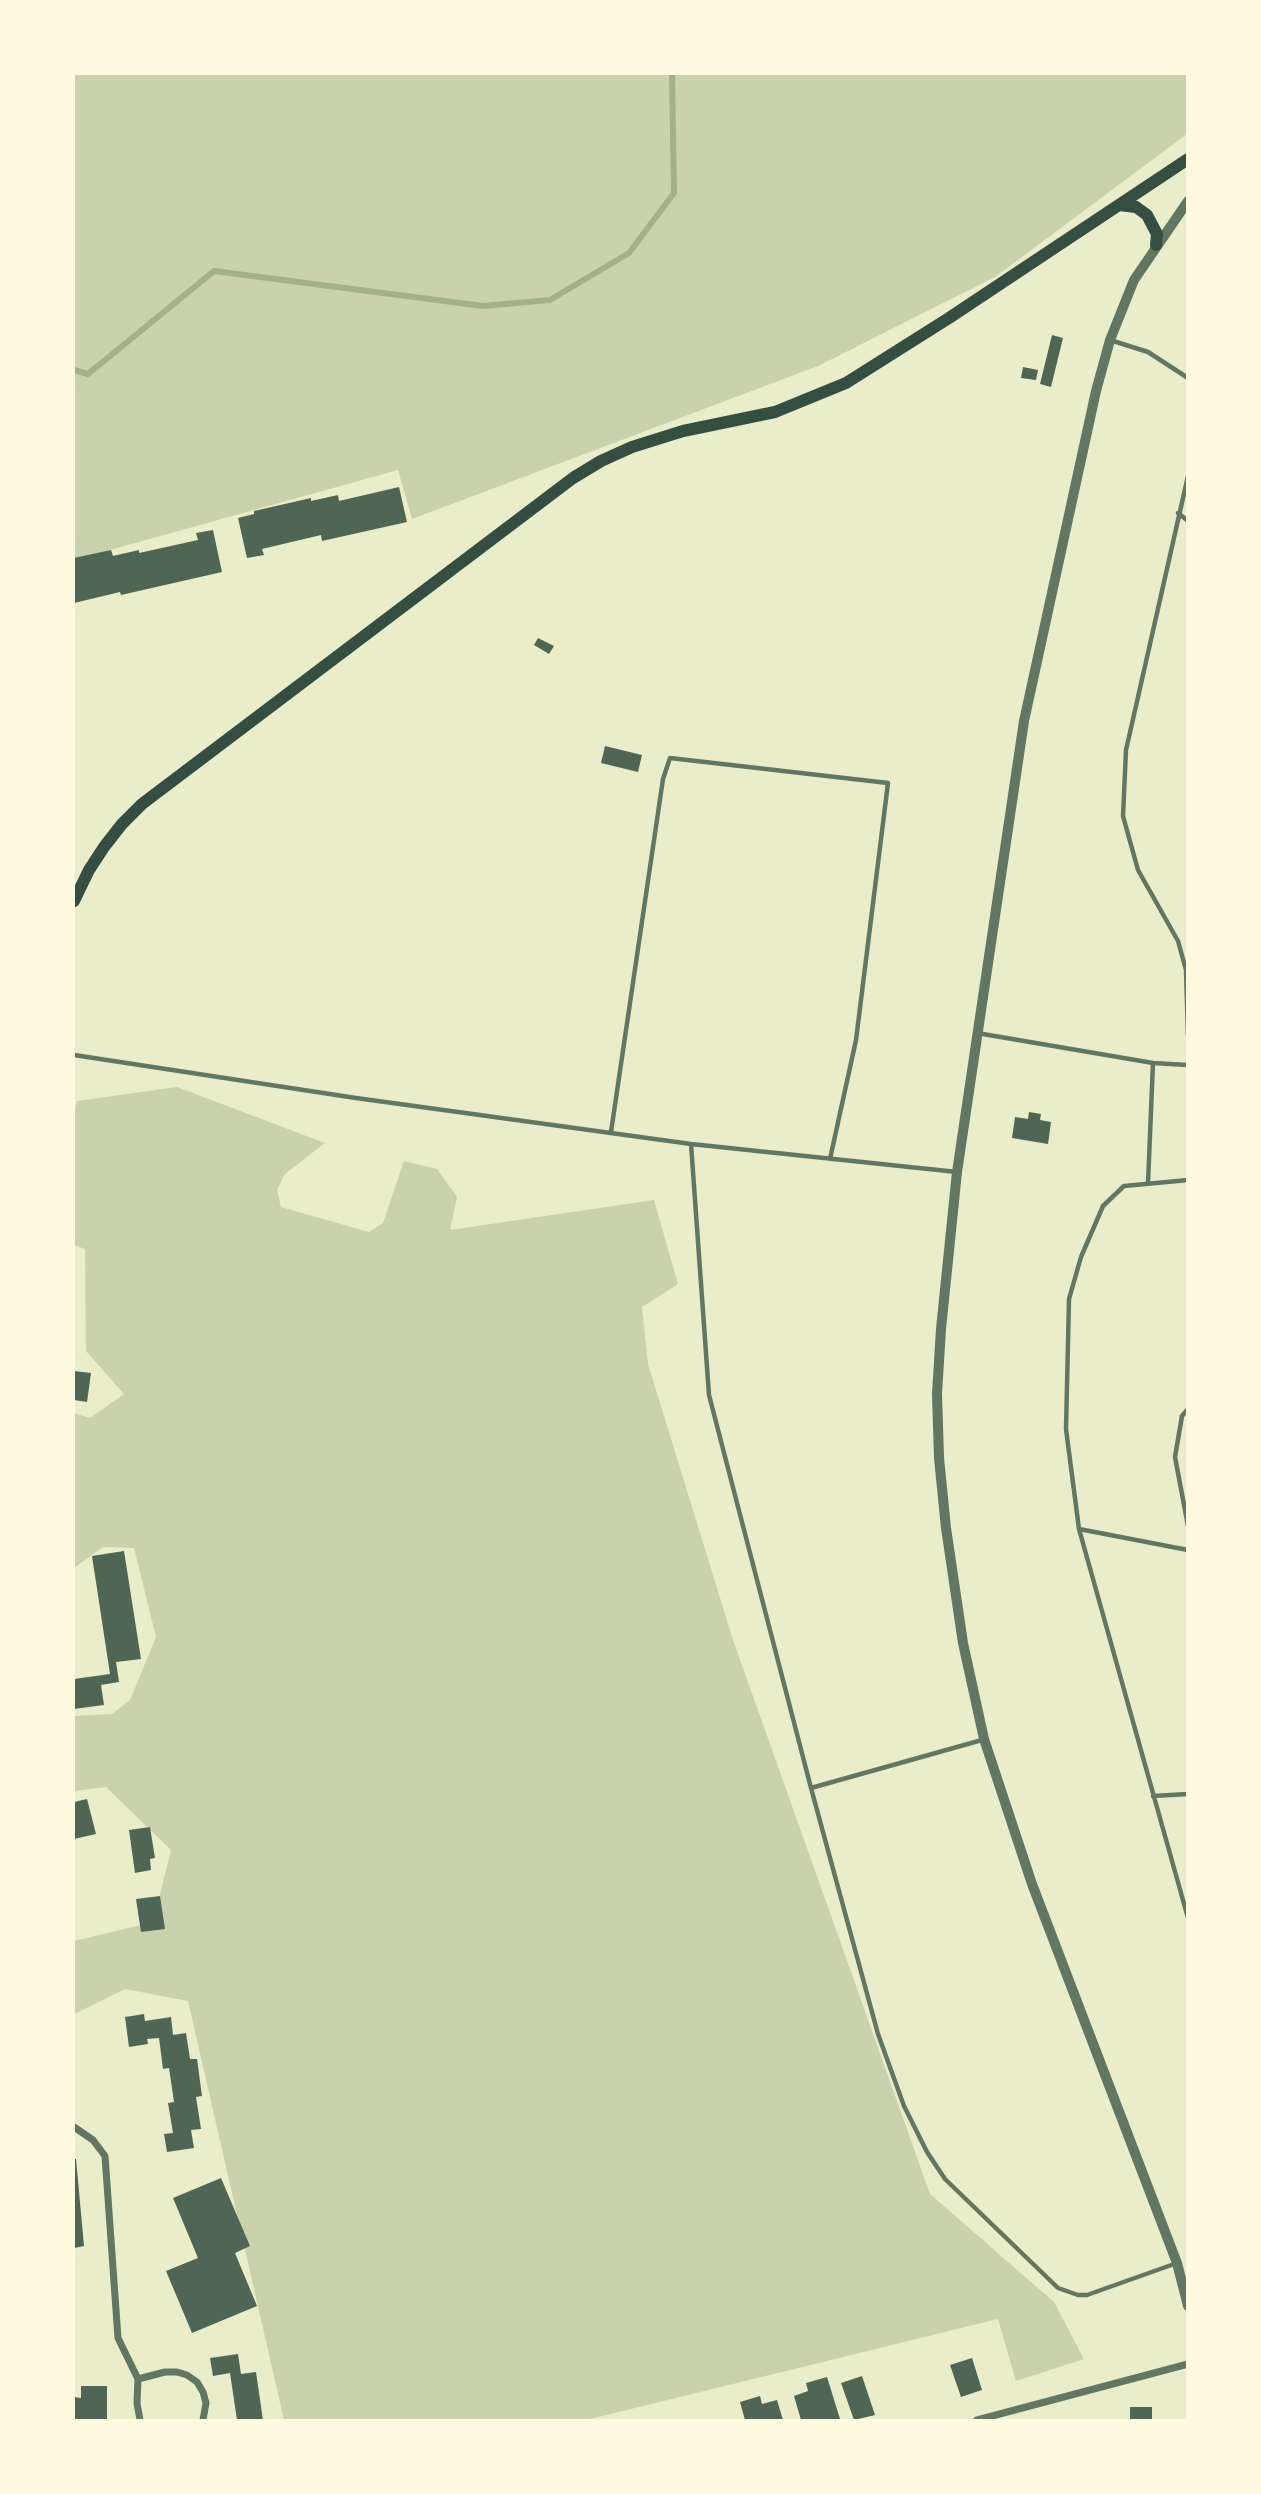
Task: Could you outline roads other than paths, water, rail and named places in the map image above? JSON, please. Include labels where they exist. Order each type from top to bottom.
[{"type":"main road","points":[[74,901],[104,847],[121,824],[142,804],[573,478],[601,461],[647,442],[684,431],[775,412],[831,390],[897,352],[1188,159]]},
{"type":"main road","points":[[1119,205],[1136,207],[1147,215],[1157,234],[1156,245]]},
{"type":"street","points":[[1188,201],[1156,245],[1126,295],[1110,340],[1096,391],[1024,721],[957,1172],[938,1363],[938,1436],[942,1493],[964,1643],[984,1739],[1032,1884],[1177,2263],[1188,2306]]},
{"type":"street","points":[[74,2127],[93,2140],[105,2155],[118,2338],[138,2379],[137,2403],[140,2420]]},
{"type":"street","points":[[977,2420],[1188,2364]]},
{"type":"street","points":[[138,2379],[166,2372],[187,2375],[197,2382],[203,2392],[206,2403],[203,2420]]},
{"type":"lane","points":[[1110,340],[1148,352],[1188,378]]},
{"type":"lane","points":[[1188,475],[1126,750],[1123,816],[1138,870],[1178,941],[1186,970],[1188,1035]]},
{"type":"lane","points":[[1178,513],[1188,521]]},
{"type":"lane","points":[[611,1132],[663,779],[670,758],[888,783],[856,1040],[830,1159]]},
{"type":"lane","points":[[976,1033],[1153,1063],[1188,1065]]},
{"type":"lane","points":[[74,1055],[356,1098],[691,1144],[957,1172]]},
{"type":"lane","points":[[1148,1183],[1153,1063]]},
{"type":"lane","points":[[691,1144],[709,1395],[811,1788],[889,2069],[904,2106],[927,2152],[945,2179],[1050,2283],[1078,2295],[1095,2293],[1177,2263]]},
{"type":"lane","points":[[1188,1180],[1124,1186],[1103,1206],[1081,1257],[1069,1299],[1066,1429],[1079,1529],[1188,1918]]},
{"type":"lane","points":[[1188,1409],[1182,1416],[1175,1457],[1188,1526]]},
{"type":"lane","points":[[1079,1529],[1188,1550]]},
{"type":"lane","points":[[811,1788],[984,1739]]},
{"type":"lane","points":[[1153,1796],[1188,1794]]},
{"type":"waterway","points":[[74,370],[88,374],[214,271],[483,306],[550,300],[629,253],[674,193],[672,74]]}]
